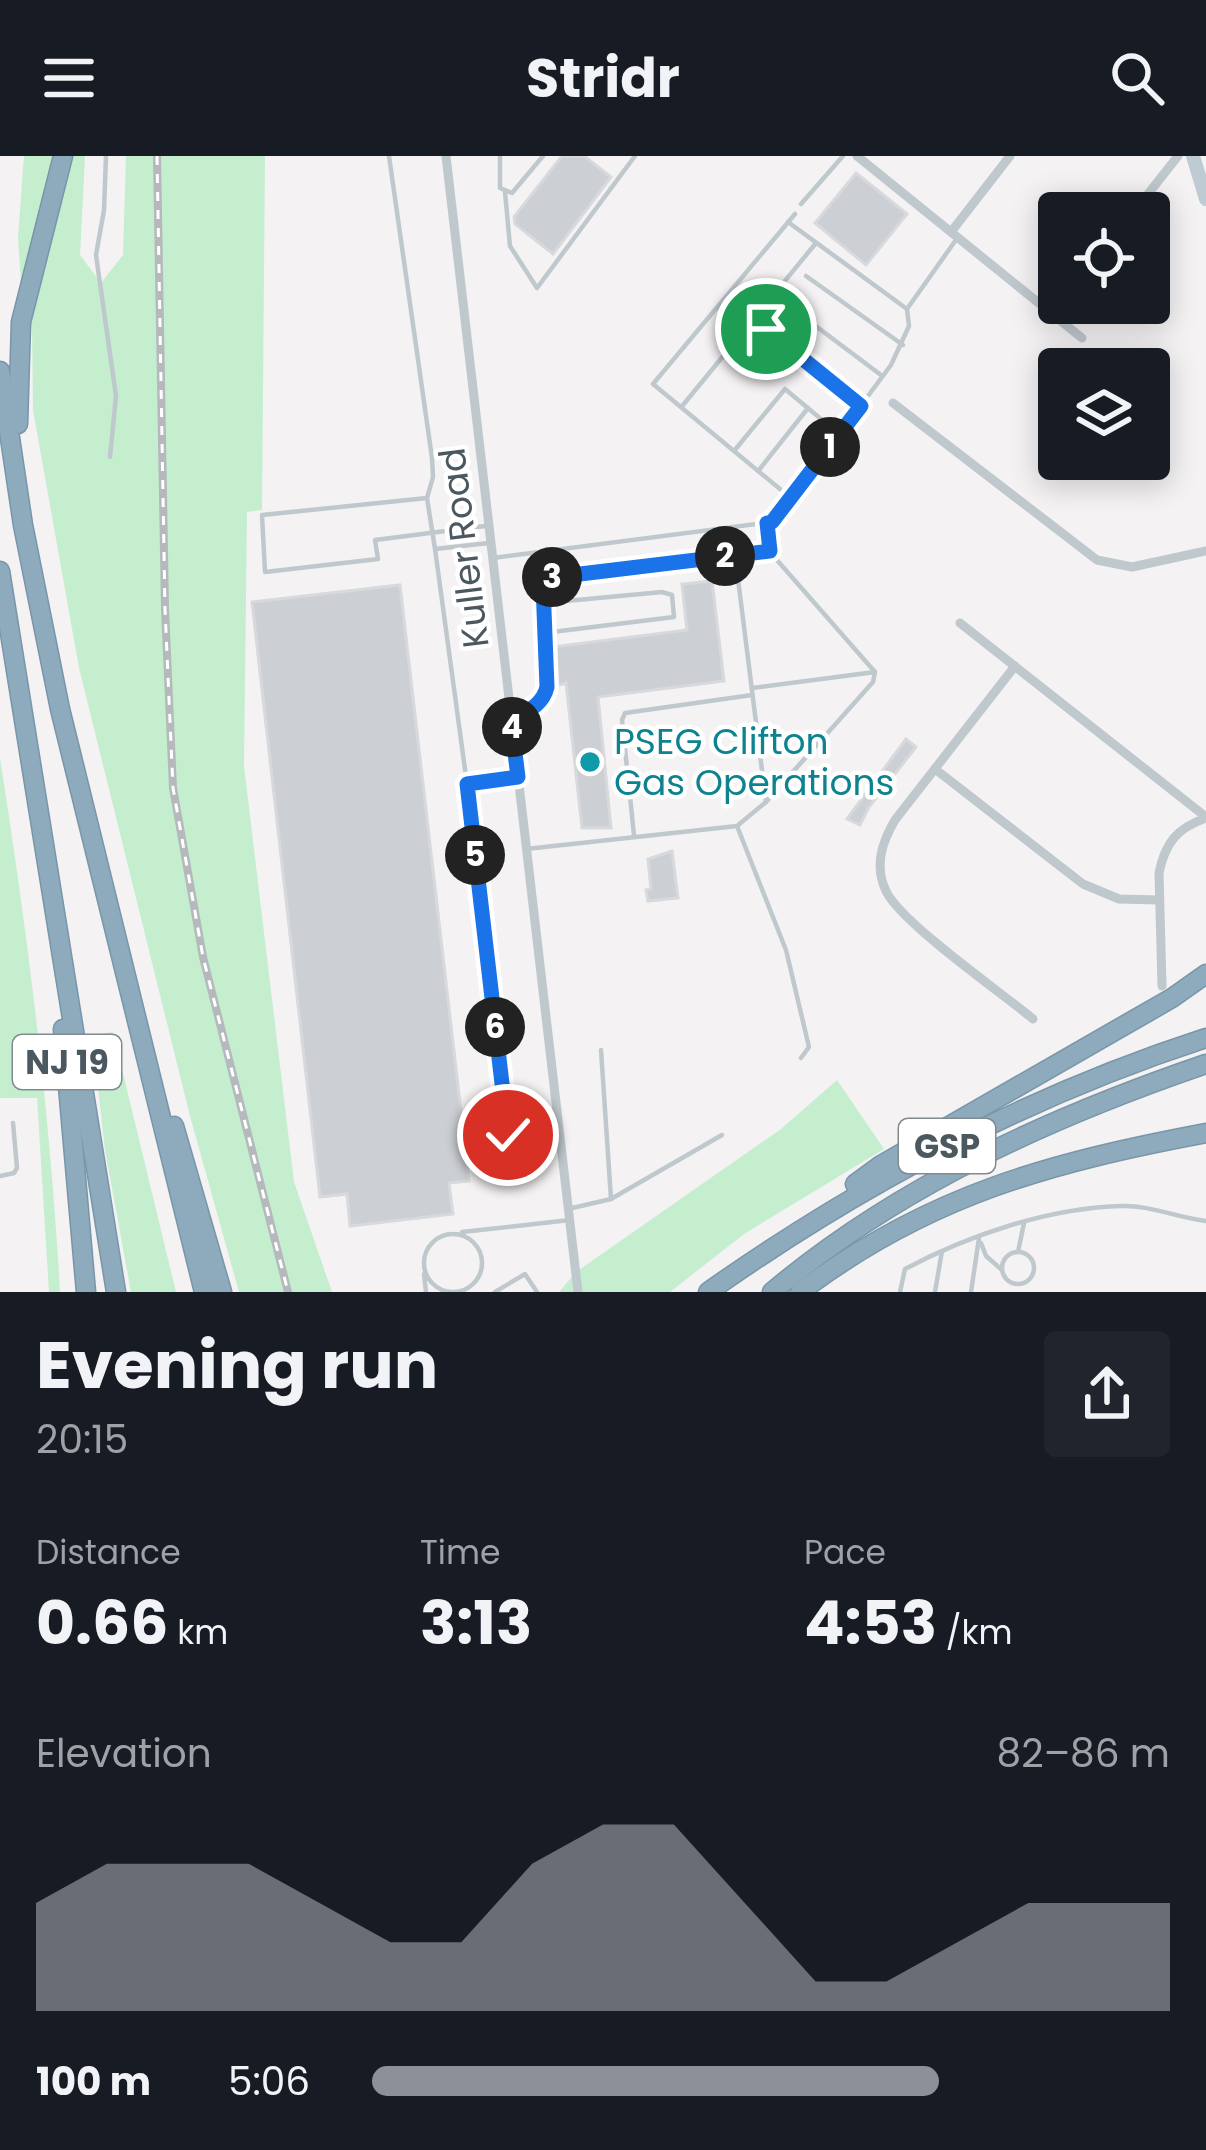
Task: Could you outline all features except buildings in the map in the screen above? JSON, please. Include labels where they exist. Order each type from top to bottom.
[{"type":"highway","points":[[22,525],[18,345],[26,294],[63,156]]},
{"type":"highway","name":"NJ 19","points":[[0,371],[22,525],[60,709],[204,1292]]},
{"type":"highway","name":"NJ 19","points":[[0,571],[42,833],[75,1128],[86,1292]]},
{"type":"highway","points":[[42,833],[116,1292]]},
{"type":"highway","points":[[121,956],[222,1292]]},
{"type":"highway","points":[[766,1252],[881,1165],[1206,974]]},
{"type":"highway","name":"GSP","points":[[708,1292],[877,1183],[993,1123],[1088,1081],[1206,1038]]},
{"type":"highway","name":"GSP","points":[[772,1292],[858,1227],[966,1164],[1079,1112],[1206,1064]]},
{"type":"highway","points":[[800,1292],[871,1244],[974,1192],[1077,1159],[1206,1136]]},
{"type":"street","name":"Kuller Road","points":[[446,156],[578,1292]]},
{"type":"street","points":[[857,156],[1038,302]]},
{"type":"street","points":[[954,234],[1010,156]]},
{"type":"street","points":[[1150,192],[1178,156]]},
{"type":"street","points":[[1192,156],[1203,176],[1206,199]]},
{"type":"street","points":[[1065,324],[1082,338]]},
{"type":"street","points":[[893,403],[1097,560],[1132,567],[1206,550]]},
{"type":"street","points":[[960,623],[1206,818],[1179,831],[1168,845],[1159,873],[1162,986]]},
{"type":"street","points":[[1016,666],[886,835],[880,856],[884,889],[900,911],[1034,1018]]},
{"type":"street","points":[[935,770],[1082,884],[1119,899],[1160,900]]},
{"type":"lane","points":[[106,156],[96,255],[116,396],[110,457]]},
{"type":"lane","points":[[389,156],[432,458],[427,498],[467,784],[508,1135]]},
{"type":"lane","points":[[500,156],[500,188],[512,193],[543,156]]},
{"type":"lane","points":[[505,192],[510,246],[537,288],[635,156]]},
{"type":"lane","points":[[801,204],[843,156]]},
{"type":"lane","points":[[792,499],[653,384],[795,214]]},
{"type":"lane","points":[[788,222],[908,309]]},
{"type":"lane","points":[[493,558],[772,522],[903,345],[908,309],[954,234]]},
{"type":"lane","points":[[681,407],[816,242]]},
{"type":"lane","points":[[806,276],[903,345]]},
{"type":"lane","points":[[785,303],[883,376]]},
{"type":"lane","points":[[766,329],[861,406]]},
{"type":"lane","points":[[734,451],[784,389],[840,434]]},
{"type":"lane","points":[[758,471],[808,408]]},
{"type":"lane","points":[[427,498],[262,515],[266,572],[378,559],[375,540],[489,525]]},
{"type":"lane","points":[[767,523],[770,551],[875,672]]},
{"type":"lane","points":[[435,549],[491,543]]},
{"type":"lane","points":[[511,721],[545,696],[543,585],[547,578],[770,551]]},
{"type":"lane","points":[[735,555],[766,802]]},
{"type":"lane","points":[[543,603],[662,592],[672,595],[674,617],[544,633]]},
{"type":"lane","points":[[634,837],[625,713],[875,672]]},
{"type":"lane","points":[[526,849],[737,826],[766,802],[873,682],[875,672]]},
{"type":"lane","points":[[467,784],[518,777]]},
{"type":"lane","points":[[737,826],[786,950],[809,1047],[801,1058]]},
{"type":"lane","points":[[601,1050],[611,1199]]},
{"type":"lane","points":[[0,1176],[17,1168],[13,1124]]},
{"type":"lane","points":[[426,1292],[423,1263],[428,1246],[443,1235],[569,1215],[611,1199],[722,1135]]},
{"type":"lane","points":[[900,1292],[905,1269],[942,1250],[1050,1215],[1126,1206],[1206,1221]]},
{"type":"lane","points":[[1018,1252],[1024,1223]]},
{"type":"lane","points":[[423,1263],[437,1287],[456,1292],[473,1289],[481,1255],[470,1238],[452,1233]]},
{"type":"lane","points":[[979,1238],[986,1256],[1016,1285],[1031,1279],[1034,1263],[1018,1252],[1008,1256],[1002,1270]]},
{"type":"lane","points":[[971,1292],[979,1238]]},
{"type":"lane","points":[[935,1292],[942,1250]]},
{"type":"lane","points":[[495,1292],[525,1274],[537,1292]]},
{"type":"green space","points":[[24,156],[85,156],[80,255],[101,283],[123,255],[126,156],[265,156],[262,510],[247,512],[244,766],[294,1182],[332,1292],[239,1292],[190,1116],[79,668],[33,410],[32,327],[24,325],[18,238]]},
{"type":"green space","points":[[0,758],[37,1024],[60,1292],[49,1292],[37,1098],[0,1098]]},
{"type":"green space","points":[[113,1032],[176,1292],[131,1292],[105,1150],[92,1035]]},
{"type":"green space","points":[[837,1080],[884,1149],[744,1234],[670,1292],[559,1292],[576,1272],[781,1129]]},
{"type":"railway","points":[[157,156],[173,788],[203,957],[288,1292]]},
{"type":"place","name":"PSEG Clifton Gas Operations","points":[[590,762]]},
{"type":"route","points":[[508,1135],[467,784],[518,777],[511,721],[535,706],[547,687],[543,585],[547,578],[770,551],[767,523],[792,499],[861,406],[766,329]]}]
